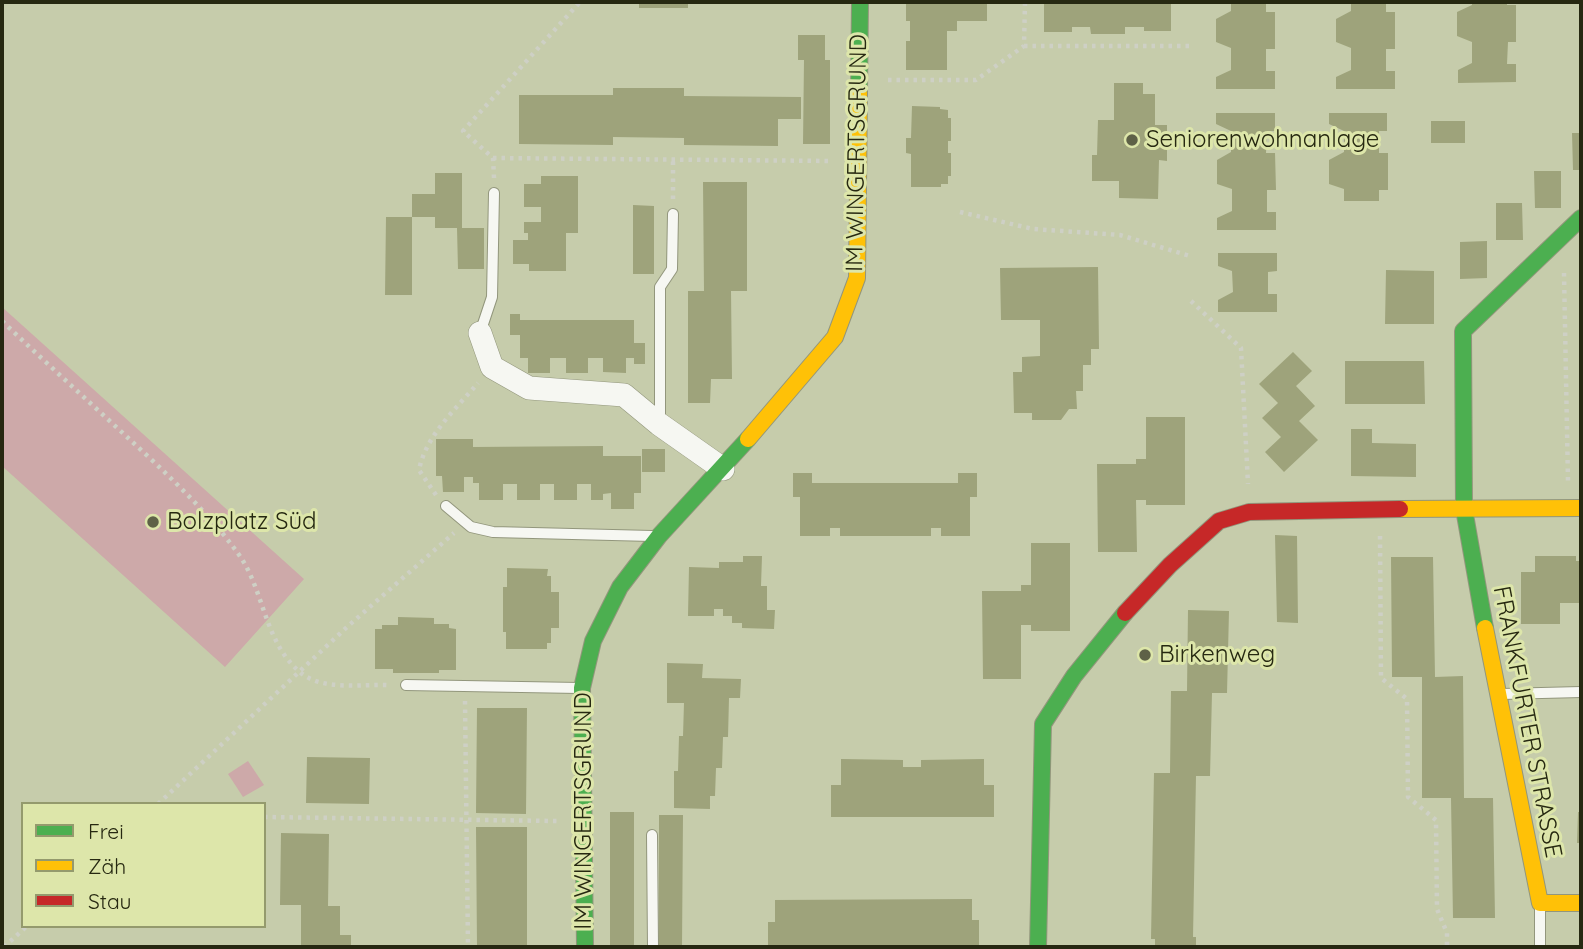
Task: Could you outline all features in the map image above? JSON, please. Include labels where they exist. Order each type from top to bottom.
[{"type":"street","name":"IM WINGERTSGRUND","points":[[585,947],[582,688],[593,641],[620,587],[659,536],[723,469],[835,337],[857,278],[860,2]]},
{"type":"street","name":"FRANKFURTER STRASSE","points":[[1540,903],[1473,567],[1464,509],[1463,331],[1581,218]]},
{"type":"street","points":[[480,333],[492,367],[528,388],[624,395],[659,424],[723,469]]},
{"type":"street","points":[[1038,947],[1043,724],[1074,676],[1119,619],[1170,565],[1219,521],[1249,512],[1575,508]]},
{"type":"street","points":[[1540,903],[1581,903]]},
{"type":"lane","points":[[480,333],[492,297],[494,193]]},
{"type":"lane","points":[[659,424],[660,287],[672,269],[673,214]]},
{"type":"lane","points":[[446,506],[471,527],[493,532],[659,536]]},
{"type":"lane","points":[[406,685],[582,688]]},
{"type":"lane","points":[[1499,694],[1581,692]]},
{"type":"lane","points":[[652,835],[653,947]]},
{"type":"lane","points":[[1540,903],[1540,947]]},
{"type":"path","points":[[580,2],[463,131],[493,158],[858,161]]},
{"type":"path","points":[[1024,46],[1025,2]]},
{"type":"path","points":[[859,80],[976,80],[1024,46],[1191,46]]},
{"type":"path","points":[[493,158],[494,193]]},
{"type":"path","points":[[673,160],[673,214]]},
{"type":"path","points":[[960,212],[1033,229],[1121,235],[1191,256]]},
{"type":"path","points":[[1563,234],[1575,508]]},
{"type":"path","points":[[1191,301],[1241,348],[1249,512]]},
{"type":"path","points":[[2,321],[167,475],[236,550],[251,574],[262,610],[282,652],[299,672],[309,679],[323,683],[406,685]]},
{"type":"path","points":[[446,506],[429,487],[419,470],[422,452],[492,367]]},
{"type":"path","points":[[1380,509],[1381,678],[1407,699],[1408,797],[1436,820],[1437,909],[1447,933],[1447,947]]},
{"type":"path","points":[[160,802],[299,672],[466,522]]},
{"type":"path","points":[[465,686],[468,947]]},
{"type":"path","points":[[266,817],[585,821]]},
{"type":"path","points":[[4,947],[25,928]]},
{"type":"shaded area","name":"Bolzplatz Süd","points":[[2,307],[304,579],[225,667],[2,466]]},
{"type":"shaded area","points":[[248,761],[264,785],[243,797],[228,774]]},
{"type":"building","points":[[639,2],[688,2],[688,8],[639,8]]},
{"type":"building","points":[[906,2],[987,2],[987,21],[957,21],[957,31],[947,31],[947,70],[906,70],[906,41],[910,41],[910,21],[906,21]]},
{"type":"building","points":[[1044,2],[1171,2],[1171,31],[1144,31],[1144,27],[1125,27],[1125,34],[1091,34],[1090,27],[1072,27],[1072,32],[1044,32]]},
{"type":"building","points":[[1231,2],[1266,2],[1266,12],[1275,12],[1275,49],[1266,49],[1266,71],[1275,71],[1275,89],[1216,89],[1216,77],[1231,70],[1231,48],[1216,42],[1216,19],[1231,11]]},
{"type":"building","points":[[1351,2],[1386,2],[1386,12],[1395,12],[1395,49],[1386,49],[1386,71],[1395,71],[1395,89],[1336,89],[1336,77],[1351,70],[1351,48],[1336,42],[1336,19],[1351,11]]},
{"type":"building","points":[[1472,2],[1507,2],[1507,5],[1516,5],[1516,42],[1508,42],[1507,64],[1516,64],[1516,82],[1458,83],[1458,70],[1472,63],[1472,42],[1457,36],[1457,12],[1472,5]]},
{"type":"building","points":[[798,35],[825,35],[825,60],[830,60],[830,144],[803,144],[804,60],[798,60]]},
{"type":"building","name":"Seniorenwohnanlage","points":[[1114,83],[1143,83],[1143,94],[1155,94],[1155,125],[1167,125],[1167,161],[1159,160],[1158,199],[1119,198],[1119,181],[1092,181],[1092,155],[1097,155],[1098,120],[1114,120]]},
{"type":"building","points":[[613,88],[684,88],[684,96],[801,97],[801,119],[778,119],[778,146],[684,145],[684,138],[613,137],[613,145],[519,144],[519,95],[613,95]]},
{"type":"building","points":[[912,106],[940,107],[948,110],[948,118],[951,118],[948,153],[951,153],[951,176],[948,176],[948,184],[941,184],[941,187],[911,187],[911,154],[906,153],[906,138],[911,138]]},
{"type":"building","points":[[1216,113],[1275,113],[1275,131],[1267,131],[1266,153],[1275,153],[1276,190],[1267,190],[1267,212],[1276,212],[1276,230],[1217,230],[1217,218],[1232,211],[1232,189],[1217,184],[1217,160],[1231,152],[1231,131],[1216,124]]},
{"type":"building","points":[[1329,113],[1387,113],[1387,131],[1379,131],[1379,153],[1388,153],[1388,190],[1379,190],[1379,201],[1344,201],[1344,189],[1329,184],[1329,160],[1344,152],[1344,131],[1329,124]]},
{"type":"building","points":[[1431,121],[1465,121],[1465,143],[1431,143]]},
{"type":"building","points":[[1572,133],[1581,133],[1581,170],[1573,170]]},
{"type":"building","points":[[1534,171],[1561,171],[1561,208],[1535,208]]},
{"type":"building","points":[[435,173],[462,173],[462,228],[484,228],[484,269],[458,269],[457,228],[435,228],[435,217],[412,217],[412,194],[435,194]]},
{"type":"building","points":[[541,176],[578,176],[578,233],[566,233],[566,271],[529,271],[529,264],[513,264],[513,240],[528,240],[528,233],[524,233],[524,222],[541,222],[541,207],[524,207],[524,184],[541,184]]},
{"type":"building","points":[[703,182],[747,182],[747,291],[731,291],[732,379],[711,379],[710,403],[688,403],[688,291],[704,291]]},
{"type":"building","points":[[1496,203],[1522,203],[1523,240],[1496,240]]},
{"type":"building","points":[[633,205],[654,206],[654,274],[633,274]]},
{"type":"building","points":[[386,217],[412,217],[412,295],[385,295]]},
{"type":"building","points":[[1487,241],[1487,278],[1460,279],[1460,242]]},
{"type":"building","points":[[1218,253],[1277,253],[1277,271],[1268,272],[1268,294],[1277,294],[1277,312],[1218,312],[1218,300],[1233,292],[1232,271],[1218,266]]},
{"type":"building","points":[[1098,267],[1099,349],[1091,349],[1091,365],[1083,365],[1083,391],[1076,391],[1077,409],[1069,409],[1061,420],[1032,420],[1032,413],[1014,413],[1013,372],[1022,372],[1022,357],[1040,356],[1040,320],[1001,320],[1000,268]]},
{"type":"building","points":[[1386,270],[1434,271],[1434,324],[1385,324]]},
{"type":"building","points":[[510,314],[520,314],[520,320],[634,320],[634,343],[645,343],[645,364],[634,364],[634,358],[626,358],[626,373],[603,372],[603,358],[588,358],[588,373],[566,373],[566,358],[550,358],[550,373],[528,373],[528,358],[520,358],[520,335],[510,335]]},
{"type":"building","points":[[1293,352],[1312,371],[1296,386],[1315,406],[1299,421],[1318,440],[1284,472],[1265,452],[1281,437],[1262,418],[1278,403],[1259,384]]},
{"type":"building","points":[[1345,361],[1424,361],[1425,404],[1345,404]]},
{"type":"building","points":[[1146,417],[1185,417],[1185,505],[1146,505],[1146,500],[1136,500],[1137,552],[1098,552],[1097,464],[1136,464],[1136,459],[1146,459]]},
{"type":"building","points":[[1351,429],[1372,429],[1372,443],[1416,444],[1416,477],[1351,476]]},
{"type":"building","points":[[436,439],[473,439],[473,447],[603,446],[603,456],[641,456],[641,493],[634,493],[634,509],[611,509],[611,493],[603,494],[603,500],[591,500],[591,484],[577,484],[577,500],[554,500],[554,484],[540,484],[540,500],[517,500],[517,484],[503,484],[503,500],[479,500],[479,483],[473,483],[473,477],[464,477],[464,492],[443,492],[442,476],[436,476]]},
{"type":"building","points":[[642,449],[665,449],[665,472],[642,472]]},
{"type":"building","points":[[793,473],[812,473],[812,483],[958,483],[958,473],[977,473],[977,497],[970,497],[970,536],[941,536],[941,528],[931,528],[931,536],[840,536],[840,528],[830,528],[830,536],[800,536],[800,497],[793,497]]},
{"type":"building","points":[[1275,535],[1297,536],[1298,623],[1277,622]]},
{"type":"building","points":[[1031,543],[1070,543],[1070,631],[1031,631],[1031,625],[1021,625],[1021,679],[983,679],[982,591],[1021,591],[1021,585],[1031,585]]},
{"type":"building","points":[[743,556],[762,556],[761,586],[767,586],[767,610],[775,610],[774,629],[742,628],[742,623],[732,623],[732,616],[723,616],[723,609],[714,609],[714,616],[688,616],[689,567],[719,568],[719,562],[743,562]]},
{"type":"building","points":[[1535,556],[1576,556],[1576,561],[1581,561],[1581,603],[1560,603],[1560,624],[1521,624],[1521,572],[1535,572]]},
{"type":"building","points":[[1391,557],[1433,557],[1435,677],[1463,676],[1464,798],[1493,798],[1495,918],[1453,918],[1451,798],[1422,798],[1422,677],[1392,677]]},
{"type":"building","points":[[507,568],[548,569],[551,592],[559,592],[559,628],[551,628],[551,643],[547,643],[547,649],[506,649],[506,632],[503,632],[503,587],[507,587]]},
{"type":"building","points":[[1188,610],[1229,611],[1227,693],[1212,693],[1210,776],[1196,776],[1193,937],[1196,937],[1196,947],[1155,947],[1155,939],[1151,939],[1154,773],[1170,773],[1171,691],[1187,691]]},
{"type":"building","points":[[398,617],[434,618],[434,624],[449,624],[449,628],[456,629],[456,670],[439,670],[439,673],[393,673],[393,669],[375,669],[375,629],[382,629],[382,625],[398,625]]},
{"type":"building","points":[[667,663],[703,664],[702,678],[741,679],[740,698],[729,698],[728,737],[723,737],[722,768],[716,768],[715,796],[710,796],[710,809],[674,808],[674,771],[678,771],[684,703],[667,703]]},
{"type":"building","points":[[477,708],[527,708],[526,814],[476,813]]},
{"type":"building","points":[[307,757],[370,758],[369,804],[306,803]]},
{"type":"building","points":[[841,759],[903,760],[903,767],[921,767],[921,760],[984,759],[984,785],[994,785],[994,817],[831,817],[831,785],[841,785]]},
{"type":"building","points":[[610,812],[634,812],[634,947],[610,947]]},
{"type":"building","points":[[1578,812],[1581,812],[1581,843],[1577,843]]},
{"type":"building","points":[[659,815],[683,815],[682,947],[659,947]]},
{"type":"building","points":[[476,827],[527,827],[527,947],[477,947]]},
{"type":"building","points":[[281,833],[329,834],[328,906],[340,906],[340,935],[351,935],[351,947],[301,947],[301,905],[280,905]]},
{"type":"building","points":[[972,899],[972,920],[979,920],[979,947],[768,947],[768,922],[775,922],[775,900]]},
{"type":"traffic: fast","points":[[859,93],[860,2]]},
{"type":"traffic: fast","points":[[1485,628],[1464,509],[1463,331],[1581,218]]},
{"type":"traffic: fast","points":[[585,947],[582,688],[593,641],[620,587],[659,536],[748,439]]},
{"type":"traffic: fast","points":[[1038,947],[1043,724],[1074,676],[1125,613]]},
{"type":"traffic: slow","points":[[748,439],[835,337],[857,278],[859,93]]},
{"type":"traffic: slow","points":[[1400,509],[1581,508]]},
{"type":"traffic: slow","points":[[1485,628],[1540,903],[1581,903]]},
{"type":"traffic: jam","points":[[1125,613],[1170,565],[1219,521],[1249,512],[1400,509]]},
{"type":"place","name":"Seniorenwohnanlage","points":[[1132,140]]},
{"type":"place","name":"Bolzplatz Süd","points":[[153,522]]},
{"type":"place","name":"Birkenweg","points":[[1145,655]]}]
